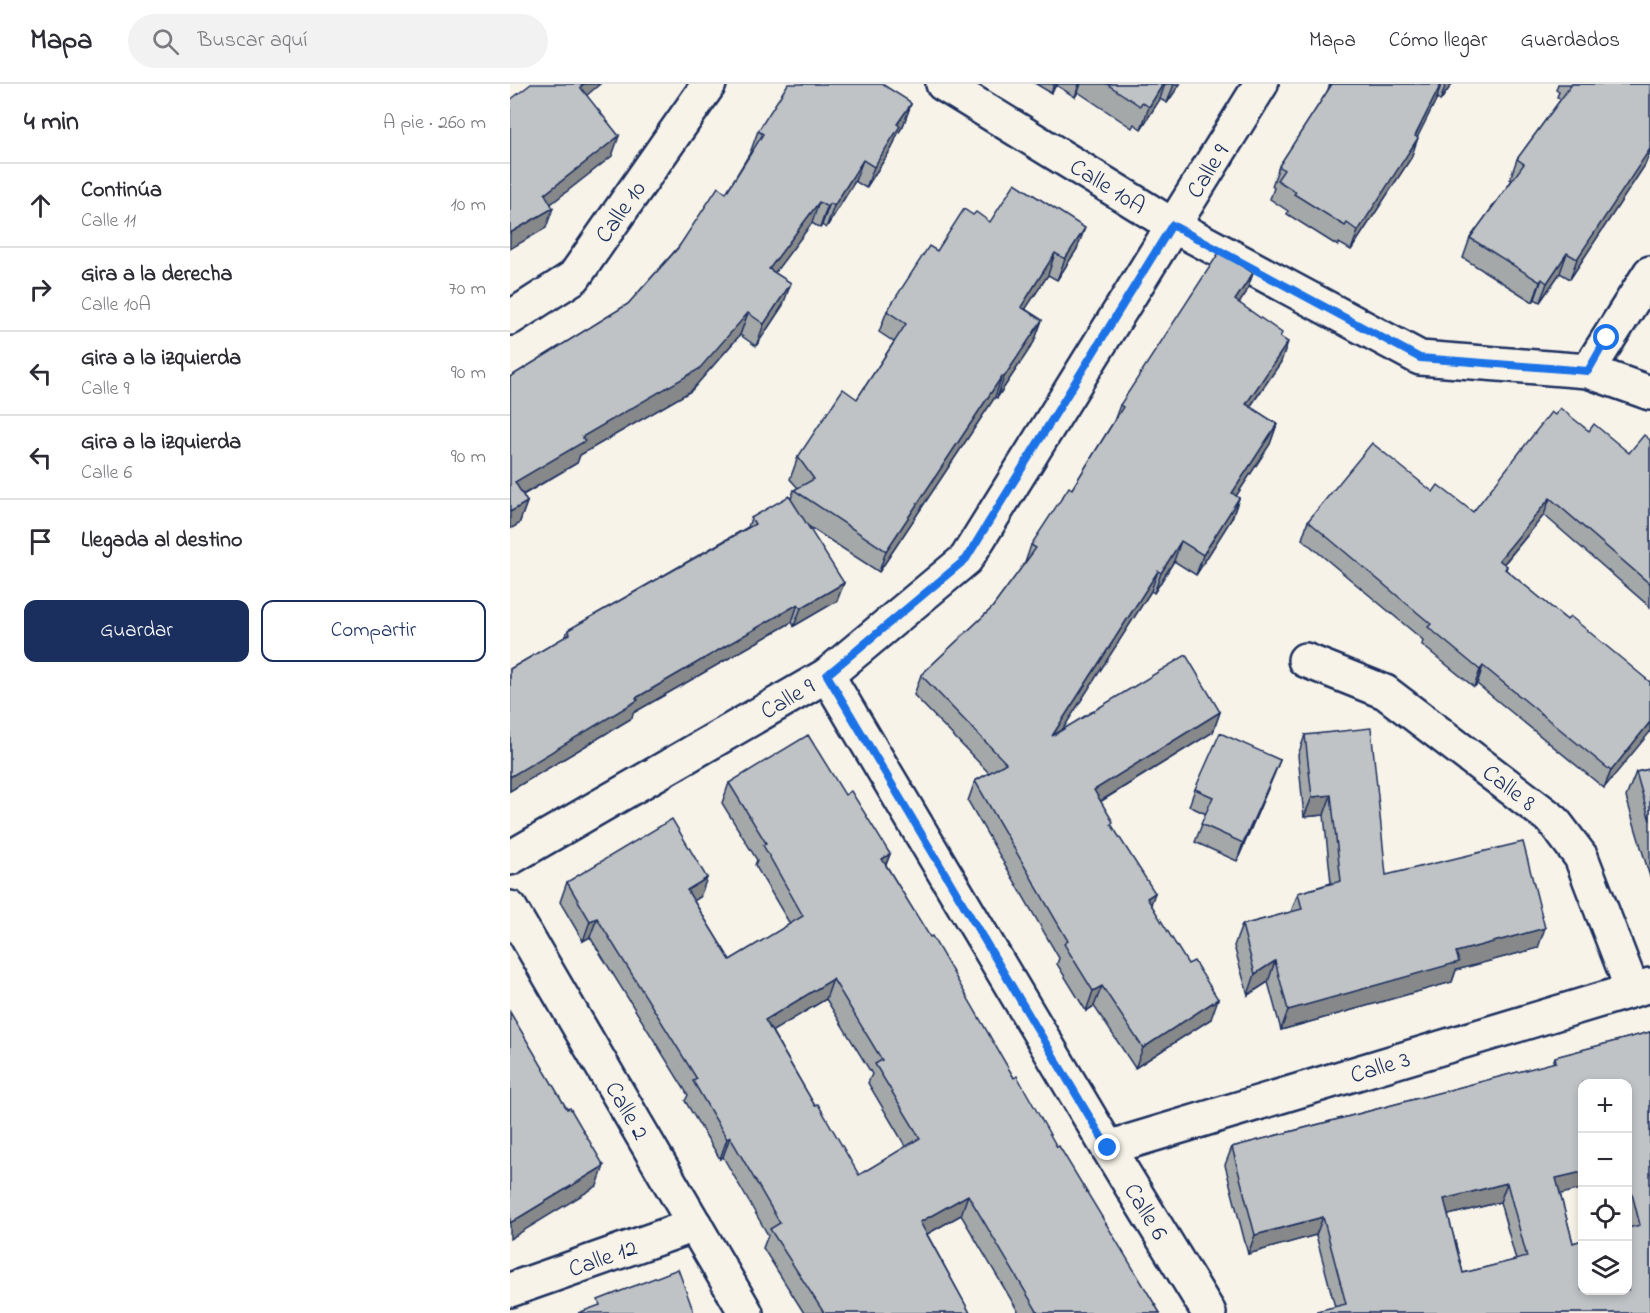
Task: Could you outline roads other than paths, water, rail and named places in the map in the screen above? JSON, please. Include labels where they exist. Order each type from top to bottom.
[{"type":"street","name":"Calle 10","points":[[510,318],[574,277],[709,84]]},
{"type":"street","name":"Calle 10A","points":[[943,84],[1172,225],[1420,358],[1588,371],[1650,393]]},
{"type":"street","name":"Calle 9","points":[[510,858],[827,675],[966,559],[1261,84]]},
{"type":"street","points":[[1588,371],[1650,273]]},
{"type":"street","name":"Calle 8","points":[[1305,660],[1386,692],[1553,820],[1581,857],[1641,987]]},
{"type":"street","name":"Calle 6","points":[[827,675],[1108,1148],[1209,1313]]},
{"type":"street","name":"Calle 2","points":[[510,908],[746,1313]]},
{"type":"street","name":"Calle 3","points":[[1108,1148],[1641,987]]},
{"type":"street","name":"Calle 12","points":[[510,1290],[695,1226]]}]
